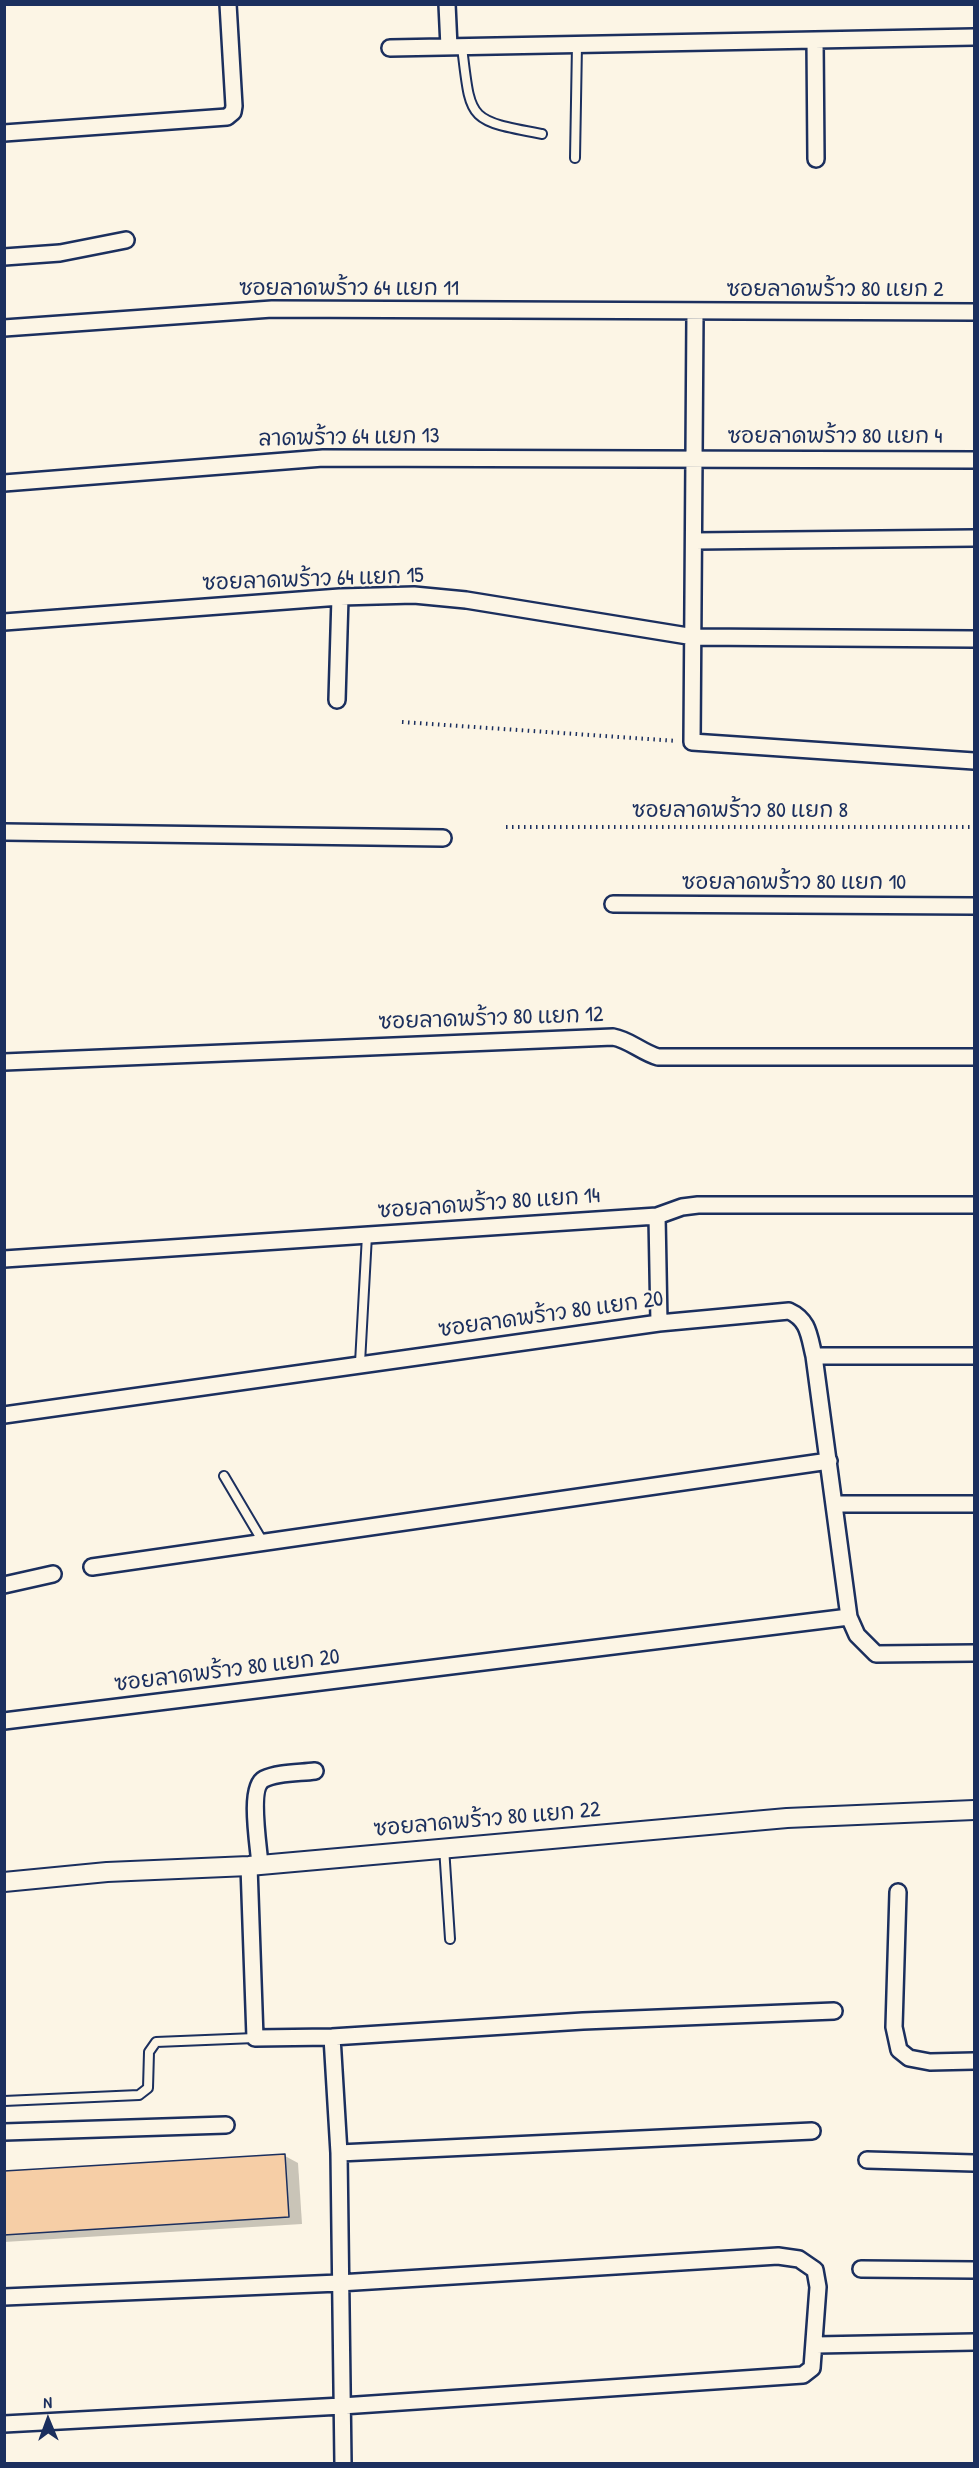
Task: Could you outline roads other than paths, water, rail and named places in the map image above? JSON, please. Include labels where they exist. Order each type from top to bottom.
[{"type":"street","points":[[4,133],[227,117],[233,112],[234,106],[228,4]]},
{"type":"street","points":[[447,4],[456,47]]},
{"type":"street","points":[[390,48],[975,37]]},
{"type":"street","points":[[815,40],[816,159]]},
{"type":"street","points":[[4,257],[45,255],[126,240]]},
{"type":"street","name":"ซอยลาดพร้าว 64 แยก 11","points":[[4,328],[272,309],[695,313]]},
{"type":"street","name":"ซอยลาดพร้าว 80 แยก 2","points":[[695,313],[975,312]]},
{"type":"street","points":[[695,313],[696,460],[692,742],[975,761]]},
{"type":"street","name":"ลาดพร้าว 64 แยก 13","points":[[4,483],[323,458],[696,460]]},
{"type":"street","name":"ซอยลาดพร้าว 80 แยก 4","points":[[696,460],[975,460]]},
{"type":"street","points":[[695,541],[975,538]]},
{"type":"street","name":"ซอยลาดพร้าว 64 แยก 15","points":[[4,622],[340,597],[414,595],[466,600],[694,637],[975,639]]},
{"type":"street","points":[[337,700],[340,597]]},
{"type":"street","points":[[4,832],[443,838]]},
{"type":"street","name":"ซอยลาดพร้าว 80 แยก 10","points":[[613,904],[975,906]]},
{"type":"street","name":"ซอยลาดพร้าว 80 แยก 12","points":[[4,1062],[613,1037],[626,1040],[646,1054],[658,1057],[975,1057]]},
{"type":"street","name":"ซอยลาดพร้าว 80 แยก 14","points":[[4,1258],[657,1216],[682,1207],[698,1205],[975,1205]]},
{"type":"street","points":[[657,1216],[659,1323]]},
{"type":"street","name":"ซอยลาดพร้าว 80 แยก 20","points":[[4,1415],[360,1363],[659,1323],[789,1311],[801,1316],[807,1325],[814,1356],[849,1617],[857,1635],[876,1654],[975,1653]]},
{"type":"street","points":[[814,1356],[975,1356]]},
{"type":"street","points":[[92,1567],[829,1461]]},
{"type":"street","points":[[834,1504],[975,1504]]},
{"type":"street","points":[[4,1585],[53,1574]]},
{"type":"street","name":"ซอยลาดพร้าว 80 แยก 20","points":[[4,1721],[849,1617]]},
{"type":"street","points":[[315,1771],[274,1776],[263,1779],[258,1785],[255,1801],[255,2038],[332,2037],[583,2021],[834,2011]]},
{"type":"street","name":"ซอยลาดพร้าว 80 แยก 22","points":[[4,1882],[107,1872],[255,1865],[787,1818],[975,1810]]},
{"type":"street","points":[[898,1892],[894,2027],[899,2050],[909,2058],[930,2062],[975,2061]]},
{"type":"street","points":[[332,2037],[339,2153],[343,2463]]},
{"type":"street","points":[[4,2132],[226,2125]]},
{"type":"street","points":[[339,2153],[812,2131]]},
{"type":"street","points":[[867,2160],[975,2163]]},
{"type":"street","points":[[4,2297],[339,2283],[778,2256],[799,2259],[815,2270],[818,2287],[816,2345],[812,2368],[803,2375],[342,2406],[4,2424]]},
{"type":"street","points":[[861,2269],[975,2270]]},
{"type":"street","points":[[816,2345],[975,2342]]},
{"type":"lane","points":[[575,158],[577,45]]},
{"type":"lane","points":[[456,47],[468,96],[475,112],[487,122],[542,134]]},
{"type":"lane","points":[[360,1363],[367,1235]]},
{"type":"lane","points":[[224,1476],[263,1542]]},
{"type":"lane","points":[[444,1847],[450,1939]]},
{"type":"lane","points":[[4,2101],[139,2095],[148,2088],[149,2052],[156,2042],[255,2038]]}]
